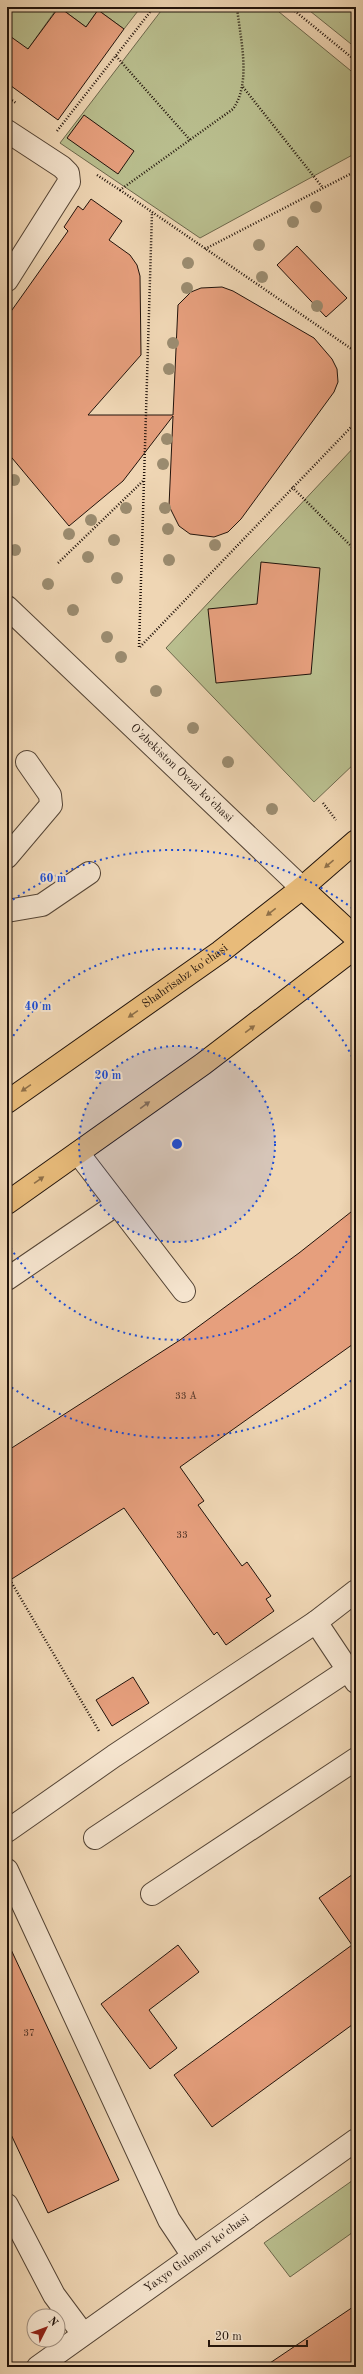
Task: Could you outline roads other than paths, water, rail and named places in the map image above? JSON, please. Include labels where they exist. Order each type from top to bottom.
[{"type":"main road","name":"Shahrisabz ko'chasi","points":[[7,1102],[220,952],[302,888],[356,841]]},
{"type":"main road","name":"O'zbekiston Ovozi ko'chasi","points":[[302,888],[356,938]]},
{"type":"main road","points":[[7,1203],[272,1013],[356,947]]},
{"type":"street","points":[[7,130],[62,167],[68,174],[69,182],[7,280]]},
{"type":"street","name":"O'zbekiston Ovozi ko'chasi","points":[[7,607],[302,888]]},
{"type":"street","points":[[7,857],[52,805],[50,795],[27,762]]},
{"type":"street","points":[[7,911],[42,905],[89,873]]},
{"type":"street","points":[[78,1153],[184,1291]]},
{"type":"street","points":[[7,1279],[117,1204]]},
{"type":"street","points":[[7,1831],[114,1756],[316,1622],[356,1591]]},
{"type":"street","points":[[95,1838],[352,1676],[316,1622]]},
{"type":"street","points":[[152,1894],[356,1758]]},
{"type":"street","points":[[7,1870],[169,2220],[193,2256]]},
{"type":"street","name":"Yaxyo Gulomov ko'chasi","points":[[38,2367],[356,2140]]},
{"type":"street","points":[[7,2205],[54,2295],[84,2334]]}]
